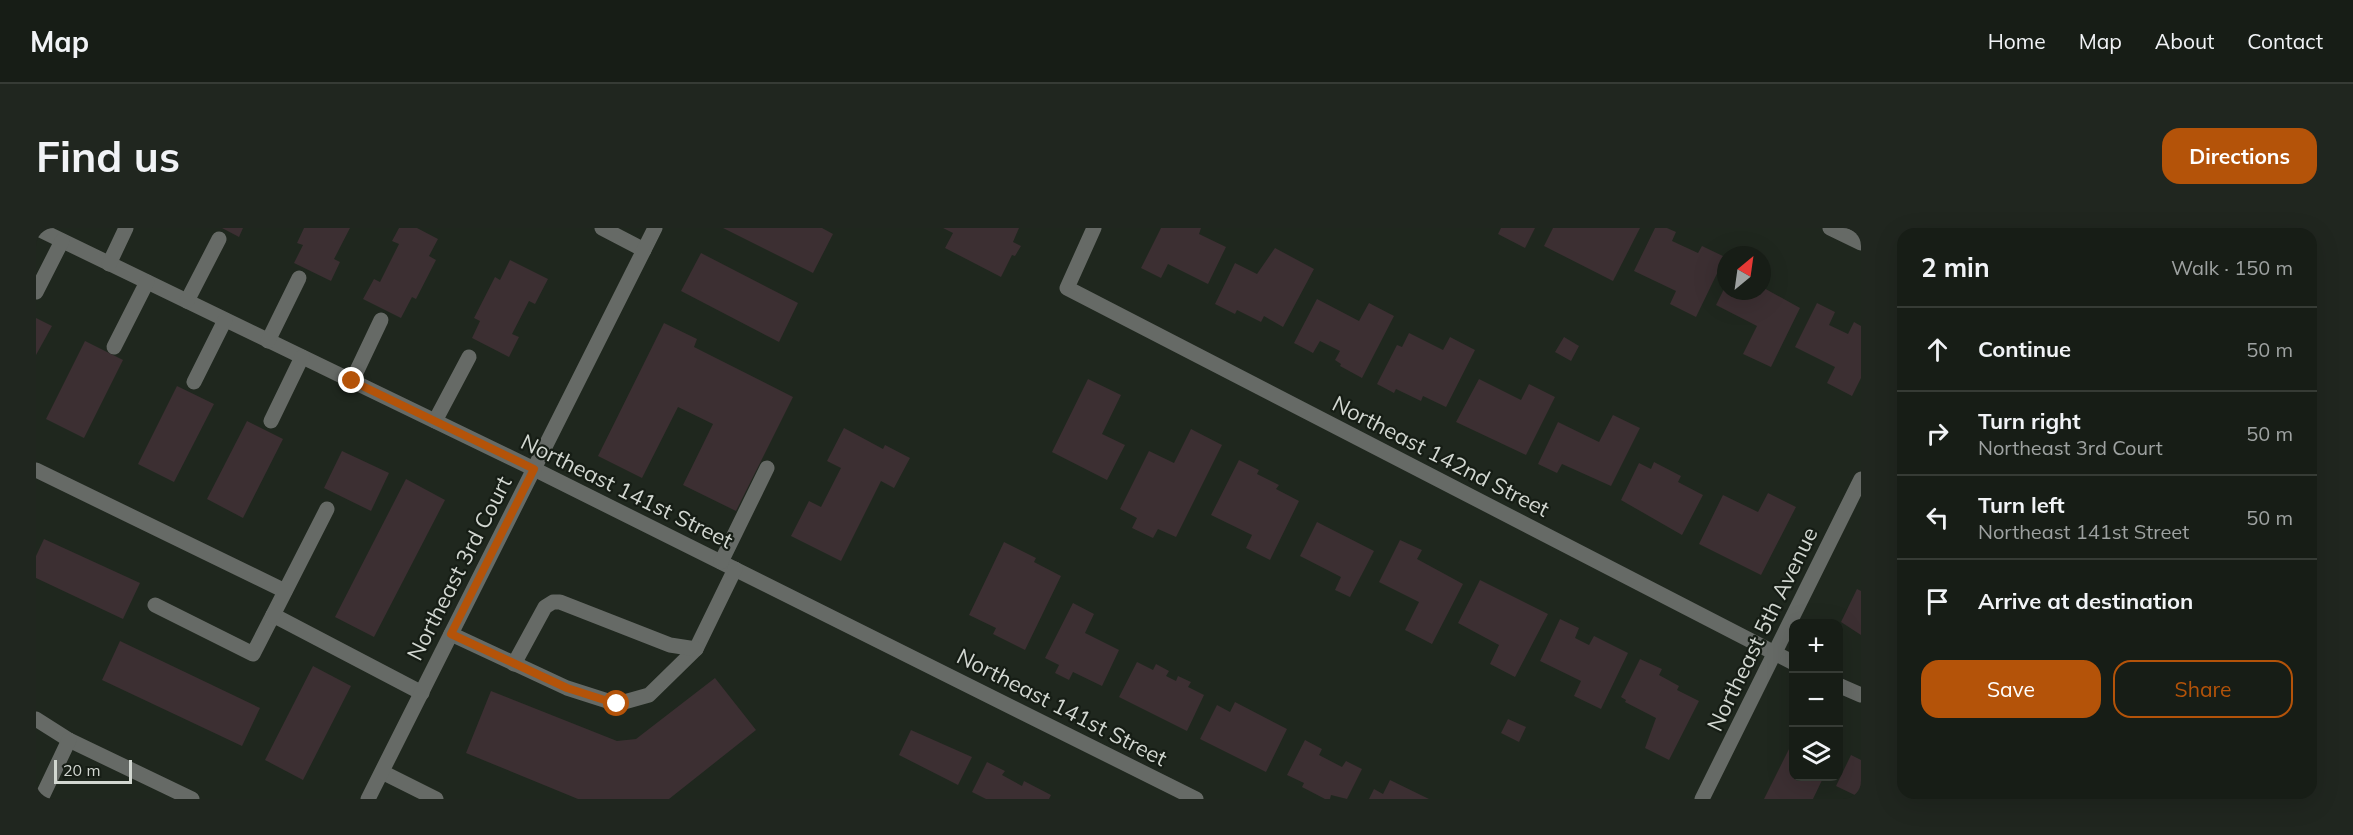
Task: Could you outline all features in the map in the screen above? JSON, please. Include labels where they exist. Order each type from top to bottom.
[{"type":"street","name":"Northeast 141st Street","points":[[36,228],[534,469],[1196,799]]},
{"type":"street","points":[[109,264],[126,228]]},
{"type":"street","points":[[602,228],[644,250]]},
{"type":"street","name":"Northeast 3rd Court","points":[[368,799],[655,228]]},
{"type":"street","name":"Northeast 142nd Street","points":[[1094,228],[1067,288],[1789,661]]},
{"type":"street","points":[[1830,228],[1861,243]]},
{"type":"street","points":[[187,301],[219,238]]},
{"type":"street","points":[[36,292],[62,241]]},
{"type":"street","points":[[268,341],[299,278]]},
{"type":"street","points":[[114,347],[147,282]]},
{"type":"street","points":[[194,382],[225,320]]},
{"type":"street","points":[[352,381],[381,320]]},
{"type":"street","points":[[272,422],[302,357]]},
{"type":"street","points":[[435,421],[469,357]]},
{"type":"street","points":[[721,562],[767,468]]},
{"type":"street","points":[[36,470],[285,591]]},
{"type":"street","name":"Northeast 5th Avenue","points":[[1702,799],[1861,479]]},
{"type":"street","points":[[155,605],[253,654],[327,509]]},
{"type":"street","points":[[451,634],[567,688],[617,704],[649,695],[696,649],[735,569]]},
{"type":"street","points":[[514,663],[545,607],[553,602],[560,602],[670,645],[696,649]]},
{"type":"street","points":[[273,615],[422,693]]},
{"type":"street","points":[[1843,687],[1861,695]]},
{"type":"street","points":[[36,719],[69,740],[192,799]]},
{"type":"street","points":[[41,799],[69,740]]},
{"type":"street","points":[[382,772],[436,799]]},
{"type":"building","points":[[222,228],[243,228],[239,237]]},
{"type":"building","points":[[304,228],[350,228],[334,259],[340,262],[331,281],[294,263],[303,245],[297,243]]},
{"type":"building","points":[[399,228],[417,228],[438,239],[429,256],[436,260],[416,299],[412,297],[401,318],[363,299],[374,279],[380,282],[399,244],[392,241]]},
{"type":"building","points":[[723,228],[822,228],[833,234],[813,273]]},
{"type":"building","points":[[943,228],[1019,228],[1013,242],[1021,246],[1015,256],[1012,255],[1001,277],[945,248],[953,233]]},
{"type":"building","points":[[1161,228],[1201,228],[1199,234],[1226,247],[1208,284],[1168,264],[1161,278],[1141,268]]},
{"type":"building","points":[[1501,228],[1535,228],[1525,248],[1498,234]]},
{"type":"building","points":[[1553,228],[1640,228],[1613,281],[1544,246]]},
{"type":"building","points":[[1655,228],[1667,228],[1676,232],[1672,241],[1698,253],[1702,246],[1717,253],[1717,274],[1696,317],[1670,304],[1676,291],[1634,271]]},
{"type":"building","points":[[1275,248],[1314,269],[1283,327],[1264,316],[1261,322],[1237,310],[1235,314],[1215,304],[1235,263],[1257,274]]},
{"type":"building","points":[[701,253],[798,303],[779,342],[681,291]]},
{"type":"building","points":[[510,260],[548,279],[535,304],[529,301],[512,334],[519,337],[509,357],[472,338],[480,321],[474,318],[495,277],[500,280]]},
{"type":"building","points":[[1771,292],[1800,308],[1771,367],[1743,354],[1757,326],[1716,305],[1718,300],[1771,300]]},
{"type":"building","points":[[1317,299],[1359,321],[1369,303],[1394,316],[1362,378],[1340,366],[1341,364],[1335,360],[1340,351],[1320,341],[1313,353],[1294,343]]},
{"type":"building","points":[[1817,303],[1835,312],[1829,325],[1848,334],[1854,322],[1861,326],[1861,378],[1852,396],[1827,383],[1835,367],[1795,347]]},
{"type":"building","points":[[36,318],[52,326],[36,355]]},
{"type":"building","points":[[664,323],[697,339],[694,347],[793,397],[736,511],[683,485],[713,424],[678,407],[642,478],[598,456]]},
{"type":"building","points":[[1409,333],[1443,350],[1450,337],[1475,350],[1446,407],[1423,396],[1421,401],[1396,389],[1394,393],[1377,384],[1397,345],[1402,347]]},
{"type":"building","points":[[1564,337],[1579,346],[1571,361],[1555,352]]},
{"type":"building","points":[[85,341],[123,360],[84,438],[46,419]]},
{"type":"building","points":[[1088,379],[1121,395],[1102,434],[1125,445],[1107,480],[1052,452]]},
{"type":"building","points":[[1479,379],[1521,400],[1529,384],[1555,397],[1526,455],[1456,422]]},
{"type":"building","points":[[177,386],[214,404],[174,482],[138,464]]},
{"type":"building","points":[[1613,415],[1640,428],[1611,486],[1562,464],[1557,473],[1538,464],[1558,422],[1599,442]]},
{"type":"building","points":[[247,421],[283,439],[243,518],[207,499]]},
{"type":"building","points":[[844,428],[883,449],[885,445],[910,458],[894,488],[881,481],[841,561],[791,536],[809,501],[821,507],[841,468],[827,461]]},
{"type":"building","points":[[1191,429],[1222,445],[1176,537],[1158,529],[1153,538],[1132,528],[1137,518],[1120,509],[1149,451],[1174,463]]},
{"type":"building","points":[[342,451],[389,473],[371,511],[324,488]]},
{"type":"building","points":[[1239,460],[1259,470],[1257,474],[1279,485],[1276,489],[1299,501],[1270,560],[1246,548],[1252,535],[1211,515]]},
{"type":"building","points":[[1654,462],[1681,476],[1678,482],[1703,495],[1682,535],[1621,500],[1639,463],[1651,469]]},
{"type":"building","points":[[406,479],[445,500],[374,637],[335,617]]},
{"type":"building","points":[[1768,493],[1796,507],[1761,575],[1699,544],[1723,495],[1758,512]]},
{"type":"building","points":[[1317,522],[1374,551],[1350,597],[1335,590],[1341,577],[1300,556]]},
{"type":"building","points":[[44,539],[140,583],[123,619],[36,578],[36,556]]},
{"type":"building","points":[[1400,540],[1422,550],[1417,559],[1463,584],[1432,644],[1405,630],[1419,602],[1379,582]]},
{"type":"building","points":[[1004,542],[1036,558],[1034,562],[1061,576],[1025,650],[993,634],[996,628],[969,615]]},
{"type":"building","points":[[1480,580],[1548,614],[1515,677],[1490,664],[1499,645],[1458,623]]},
{"type":"building","points":[[1857,589],[1861,591],[1861,635],[1843,623],[1842,619]]},
{"type":"building","points":[[1073,603],[1094,614],[1085,633],[1119,650],[1102,686],[1073,672],[1069,680],[1055,673],[1059,665],[1045,658]]},
{"type":"building","points":[[1560,619],[1579,628],[1575,638],[1589,645],[1594,636],[1628,653],[1601,709],[1574,696],[1581,681],[1540,661]]},
{"type":"building","points":[[120,641],[260,708],[242,746],[102,680]]},
{"type":"building","points":[[1640,659],[1662,669],[1659,675],[1679,686],[1677,690],[1699,701],[1669,760],[1645,748],[1656,718],[1625,702],[1626,700],[1621,697]]},
{"type":"building","points":[[1137,662],[1153,670],[1156,664],[1169,671],[1166,676],[1176,681],[1178,676],[1191,682],[1188,687],[1204,695],[1187,731],[1119,697]]},
{"type":"building","points":[[313,666],[351,686],[303,780],[265,760]]},
{"type":"building","points":[[715,678],[756,730],[669,799],[578,799],[466,753],[491,691],[617,741],[636,739]]},
{"type":"building","points":[[1235,702],[1287,729],[1266,772],[1200,739],[1217,705],[1230,712]]},
{"type":"building","points":[[1508,719],[1526,727],[1519,742],[1501,733]]},
{"type":"building","points":[[911,730],[972,757],[958,785],[899,755]]},
{"type":"building","points":[[1305,740],[1322,749],[1319,755],[1342,767],[1346,761],[1362,769],[1347,799],[1331,795],[1330,799],[1325,799],[1302,787],[1304,783],[1287,775]]},
{"type":"building","points":[[1789,749],[1789,781],[1822,781],[1813,799],[1764,799]]},
{"type":"building","points":[[1851,755],[1861,760],[1861,798],[1836,786],[1838,781],[1843,781],[1843,772]]},
{"type":"building","points":[[987,762],[1005,771],[1002,775],[1022,786],[1024,781],[1051,795],[1049,799],[986,799],[972,792]]},
{"type":"building","points":[[1390,780],[1429,799],[1369,799],[1374,789],[1383,794]]},
{"type":"route","points":[[352,381],[534,469],[451,634],[567,688],[617,704]]}]
